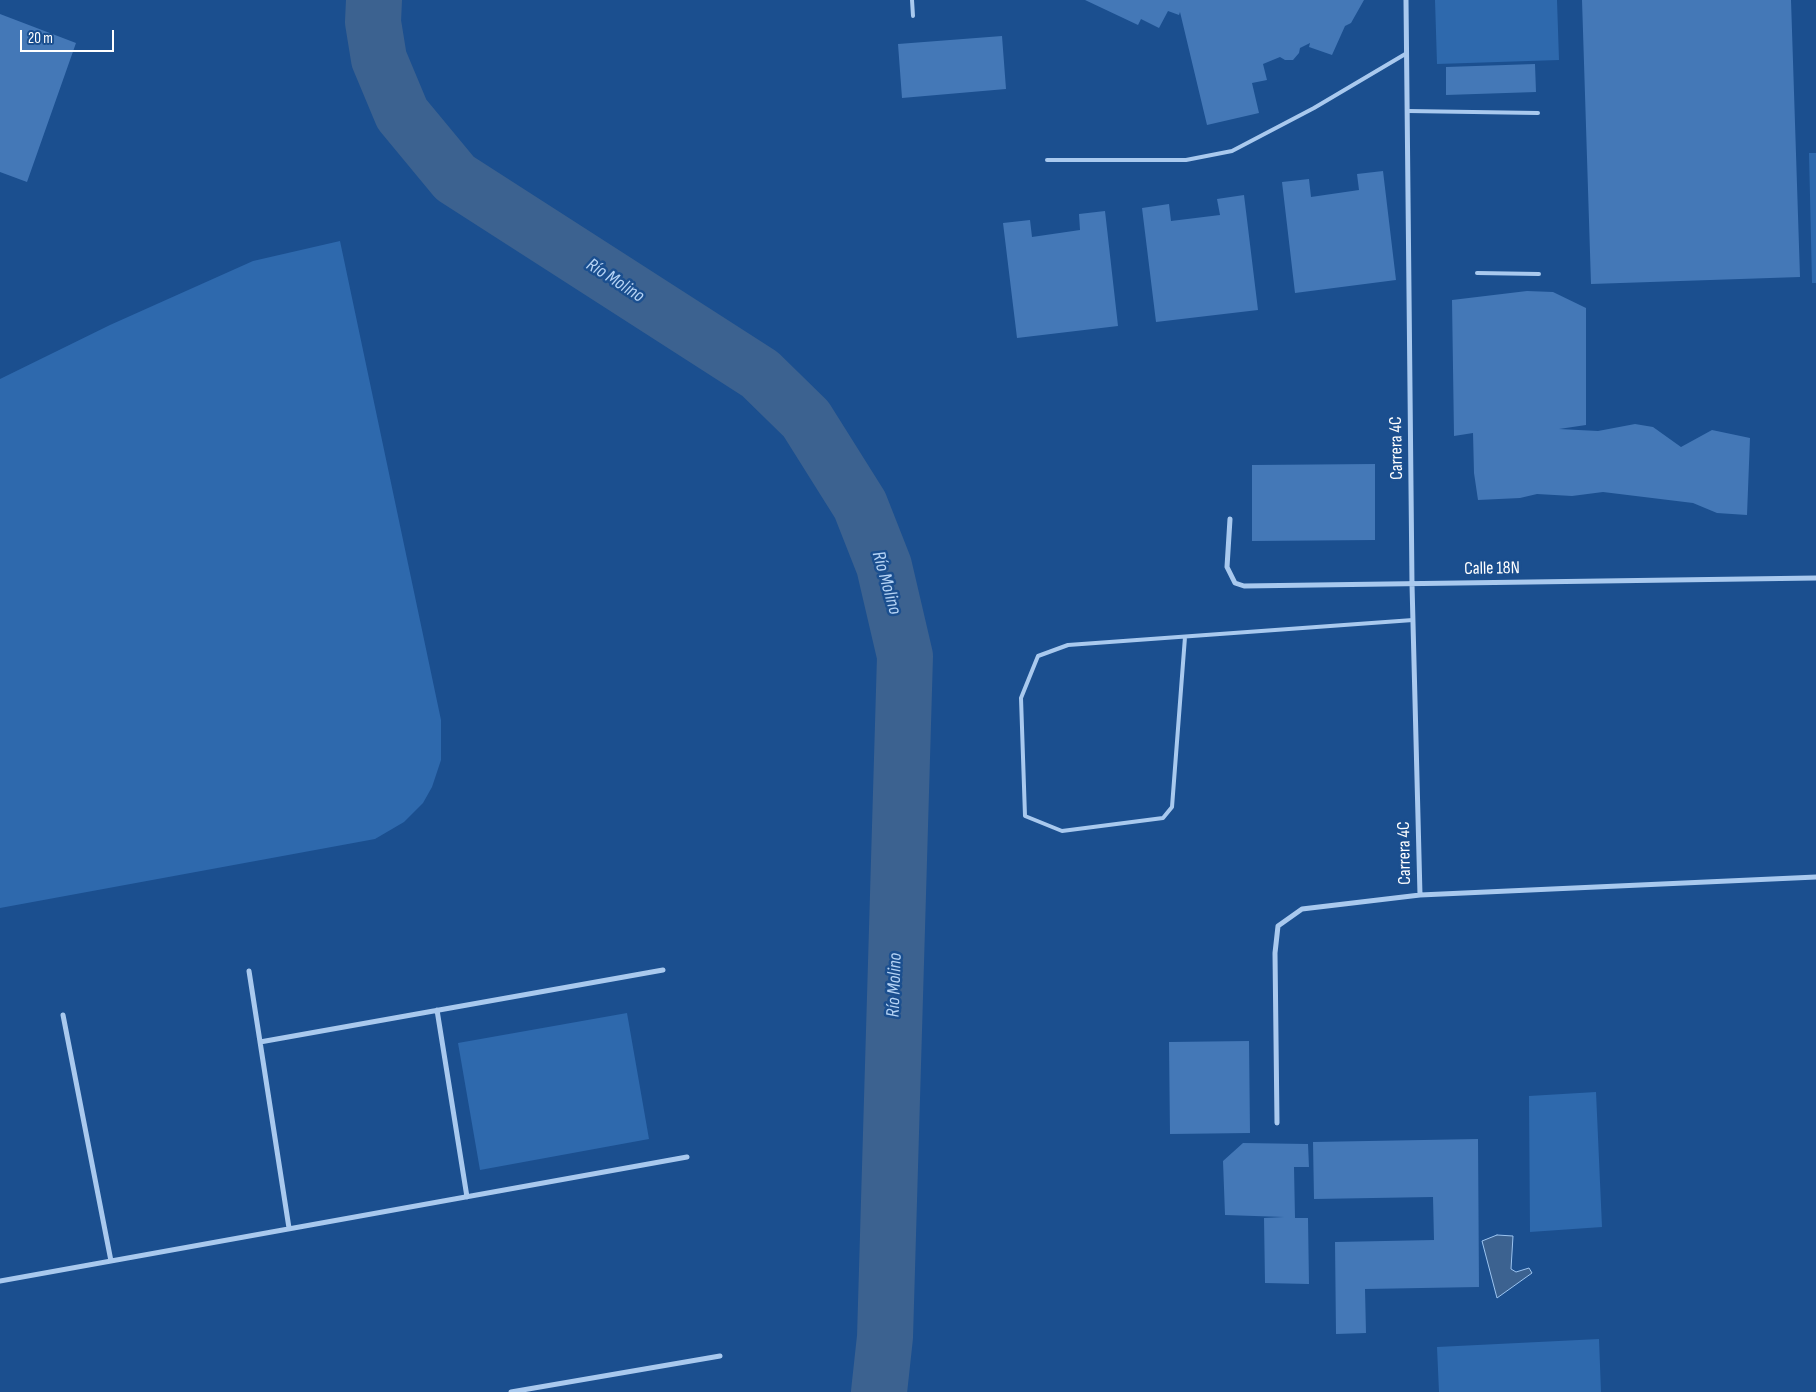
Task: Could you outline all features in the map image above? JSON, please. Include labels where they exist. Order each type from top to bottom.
[{"type":"street","name":"Carrera 4C","points":[[1406,0],[1412,584],[1420,895]]},
{"type":"street","name":"Calle 18N","points":[[1230,519],[1227,567],[1235,583],[1244,586],[1816,578]]},
{"type":"street","points":[[1277,1123],[1276,954],[1278,926],[1302,909],[1420,895],[1816,877]]},
{"type":"street","points":[[260,1042],[663,970]]},
{"type":"street","points":[[249,971],[289,1228]]},
{"type":"street","points":[[438,1010],[466,1197]]},
{"type":"street","points":[[63,1015],[111,1261]]},
{"type":"street","points":[[0,1281],[686,1157]]},
{"type":"street","points":[[511,1392],[720,1356]]},
{"type":"lane","points":[[912,0],[913,16]]},
{"type":"lane","points":[[1047,160],[1186,160],[1232,151],[1314,108],[1406,53]]},
{"type":"lane","points":[[1408,111],[1538,113]]},
{"type":"lane","points":[[1476,273],[1539,274]]},
{"type":"lane","points":[[1185,637],[1172,807],[1163,818],[1062,831],[1025,816],[1021,698],[1038,656],[1068,645],[1413,620]]},
{"type":"shaded area","points":[[1435,0],[1557,0],[1559,60],[1437,64]]},
{"type":"shaded area","points":[[1809,153],[1816,153],[1816,283],[1812,283]]},
{"type":"shaded area","points":[[340,241],[441,720],[441,760],[432,787],[423,803],[404,822],[375,839],[0,908],[0,379],[110,325],[253,261]]},
{"type":"shaded area","points":[[627,1013],[649,1139],[480,1170],[458,1043]]},
{"type":"shaded area","points":[[1596,1092],[1602,1227],[1530,1232],[1529,1096]]},
{"type":"shaded area","points":[[1497,1235],[1513,1236],[1511,1269],[1516,1272],[1529,1268],[1532,1273],[1497,1298],[1482,1241]]},
{"type":"shaded area","points":[[1599,1339],[1601,1392],[1439,1392],[1437,1347]]},
{"type":"building","points":[[1085,0],[1364,0],[1351,23],[1345,26],[1332,55],[1309,47],[1310,43],[1300,48],[1299,53],[1293,60],[1285,60],[1280,57],[1263,64],[1267,80],[1252,83],[1259,113],[1207,125],[1180,12],[1179,15],[1168,11],[1159,28],[1141,19],[1138,25]]},
{"type":"building","points":[[1582,0],[1791,0],[1800,277],[1591,284]]},
{"type":"building","points":[[0,14],[76,43],[27,182],[0,172]]},
{"type":"building","points":[[1002,36],[1006,89],[902,98],[898,44]]},
{"type":"building","points":[[1535,64],[1536,92],[1446,95],[1446,67]]},
{"type":"building","points":[[1383,171],[1396,280],[1295,293],[1282,182],[1309,179],[1311,197],[1359,190],[1357,174]]},
{"type":"building","points":[[1244,195],[1258,310],[1156,322],[1142,208],[1169,204],[1171,221],[1220,215],[1217,199]]},
{"type":"building","points":[[1105,211],[1118,326],[1017,338],[1003,223],[1030,220],[1032,237],[1080,230],[1079,214]]},
{"type":"building","points":[[1527,291],[1553,292],[1586,308],[1586,425],[1559,429],[1598,431],[1635,424],[1653,427],[1681,447],[1712,430],[1750,438],[1747,515],[1717,513],[1693,503],[1603,492],[1572,496],[1537,494],[1520,498],[1478,500],[1474,473],[1473,433],[1454,436],[1452,300]]},
{"type":"building","points":[[1375,464],[1375,540],[1252,541],[1252,465]]},
{"type":"building","points":[[1249,1041],[1250,1133],[1170,1134],[1169,1042]]},
{"type":"building","points":[[1478,1139],[1479,1287],[1365,1289],[1366,1333],[1336,1334],[1335,1242],[1434,1240],[1433,1197],[1314,1199],[1313,1142]]},
{"type":"building","points":[[1243,1143],[1308,1144],[1309,1167],[1294,1167],[1295,1218],[1308,1218],[1309,1284],[1265,1283],[1264,1218],[1284,1217],[1225,1215],[1223,1161]]},
{"type":"waterway","name":"Río Molino","points":[[374,0],[373,22],[379,59],[402,114],[455,178],[760,374],[806,419],[860,505],[884,566],[905,656],[885,1337],[879,1392]]}]
